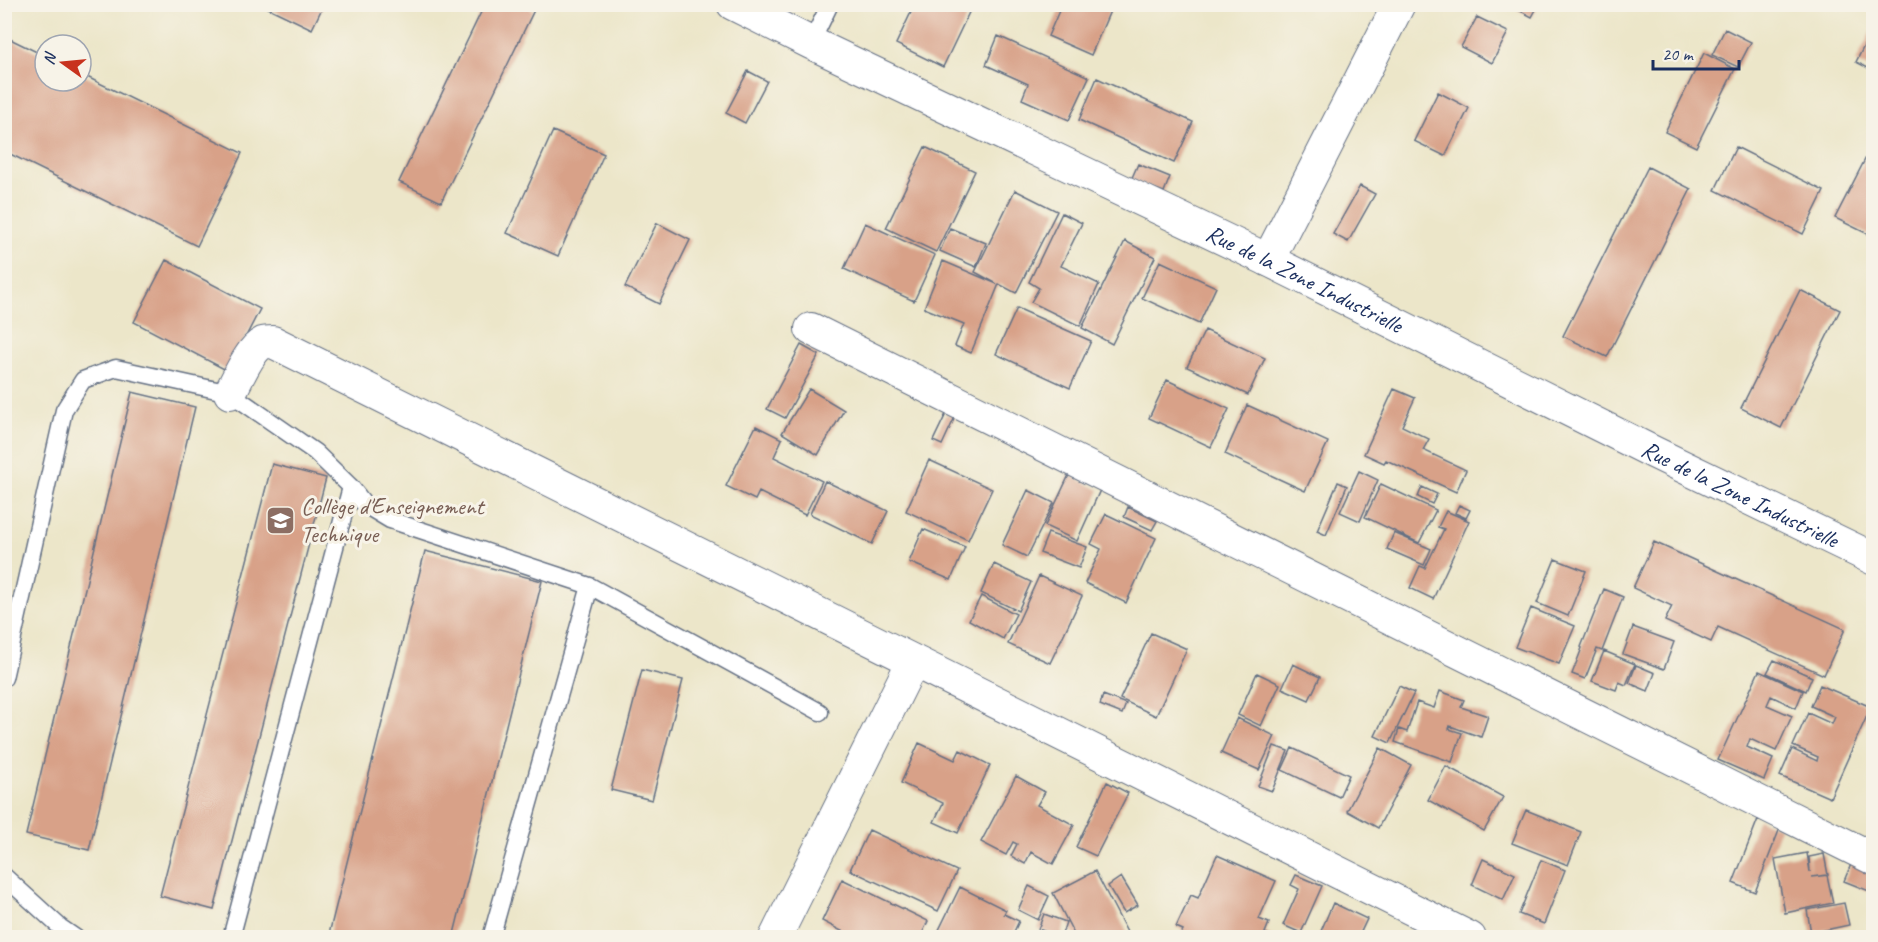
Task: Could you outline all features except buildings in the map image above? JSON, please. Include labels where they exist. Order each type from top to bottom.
[{"type":"street","name":"Rue de la Zone Industrielle","points":[[733,4],[1268,260],[1874,560]]},
{"type":"street","points":[[1268,260],[1399,4]]},
{"type":"street","points":[[811,329],[1874,859]]},
{"type":"street","points":[[230,393],[255,349],[263,343],[273,342],[1470,938]]},
{"type":"street","points":[[775,938],[913,661]]},
{"type":"lane","points":[[811,43],[830,4]]},
{"type":"lane","points":[[4,678],[64,410],[83,380],[116,368],[230,393],[315,452],[351,487],[365,505],[390,520],[590,586],[820,712]]},
{"type":"lane","points":[[231,938],[351,487]]},
{"type":"lane","points":[[491,938],[590,586]]},
{"type":"lane","points":[[4,876],[60,927],[76,938]]},
{"type":"place","name":"Collège d'Enseignement Technique","points":[[280,520]]}]
